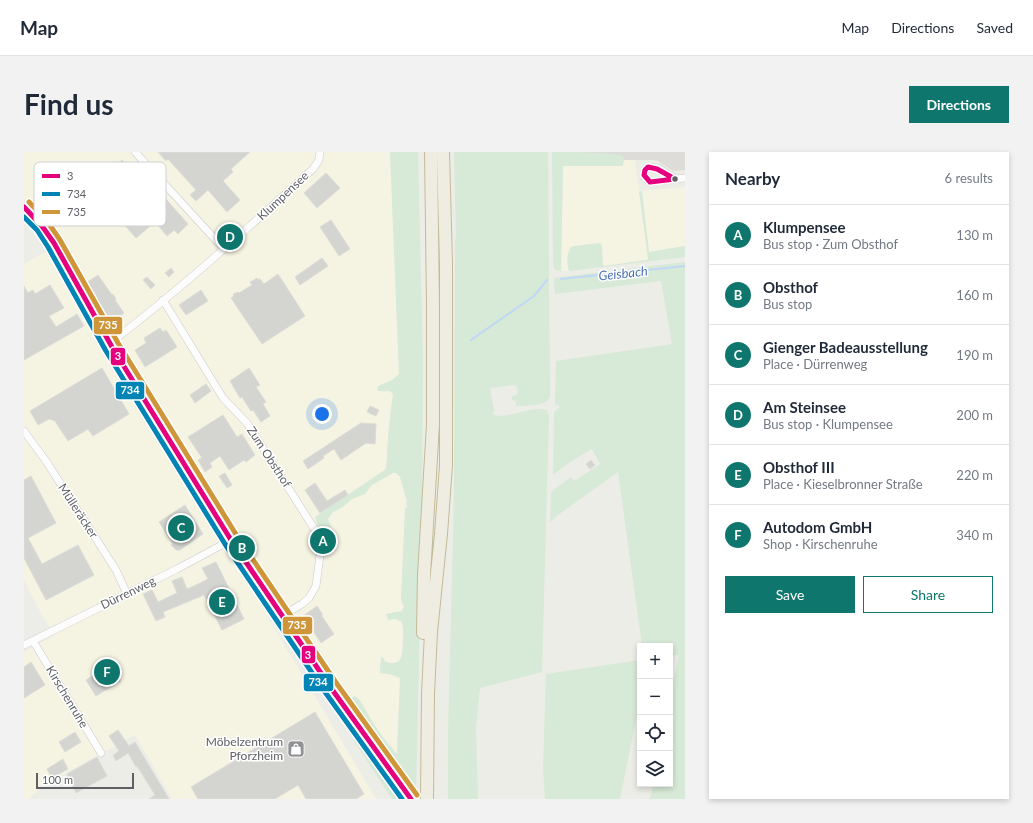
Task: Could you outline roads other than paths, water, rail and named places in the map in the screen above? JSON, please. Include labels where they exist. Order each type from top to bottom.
[{"type":"highway","points":[[413,798],[433,424],[431,152]]},
{"type":"highway","points":[[427,799],[428,694],[431,632],[446,465],[446,273],[444,152]]},
{"type":"street","points":[[135,152],[144,162]]},
{"type":"street","name":"Klumpensee","points":[[110,343],[224,249],[313,169],[320,152]]},
{"type":"street","points":[[676,179],[685,178]]},
{"type":"street","points":[[166,186],[224,249]]},
{"type":"street","points":[[24,207],[34,218]]},
{"type":"street","points":[[42,226],[54,243],[110,343],[231,540],[331,688],[413,798]]},
{"type":"street","name":"Zum Obsthof","points":[[163,300],[223,398],[247,423],[317,533],[320,555],[316,586],[309,598],[282,616]]},
{"type":"street","name":"Mülleräcker","points":[[24,431],[46,461],[116,570],[127,594]]},
{"type":"street","name":"Dürrenweg","points":[[24,645],[178,569],[231,540]]},
{"type":"street","name":"Kirschenruhe","points":[[33,641],[101,753]]},
{"type":"waterway","name":"Geisbach","points":[[561,279],[685,266]]},
{"type":"waterway","points":[[471,340],[534,296],[547,280]]},
{"type":"place","name":"Am Steinsee","points":[[230,237]]},
{"type":"place","name":"Gienger Badeausstellung","points":[[181,528]]},
{"type":"place","name":"Klumpensee","points":[[323,541]]},
{"type":"place","name":"Obsthof","points":[[242,548]]},
{"type":"place","name":"Obsthof III","points":[[222,602]]},
{"type":"place","name":"Autodom GmbH","points":[[107,672]]},
{"type":"place","name":"Möbelzentrum Pforzheim","points":[[296,749]]}]
